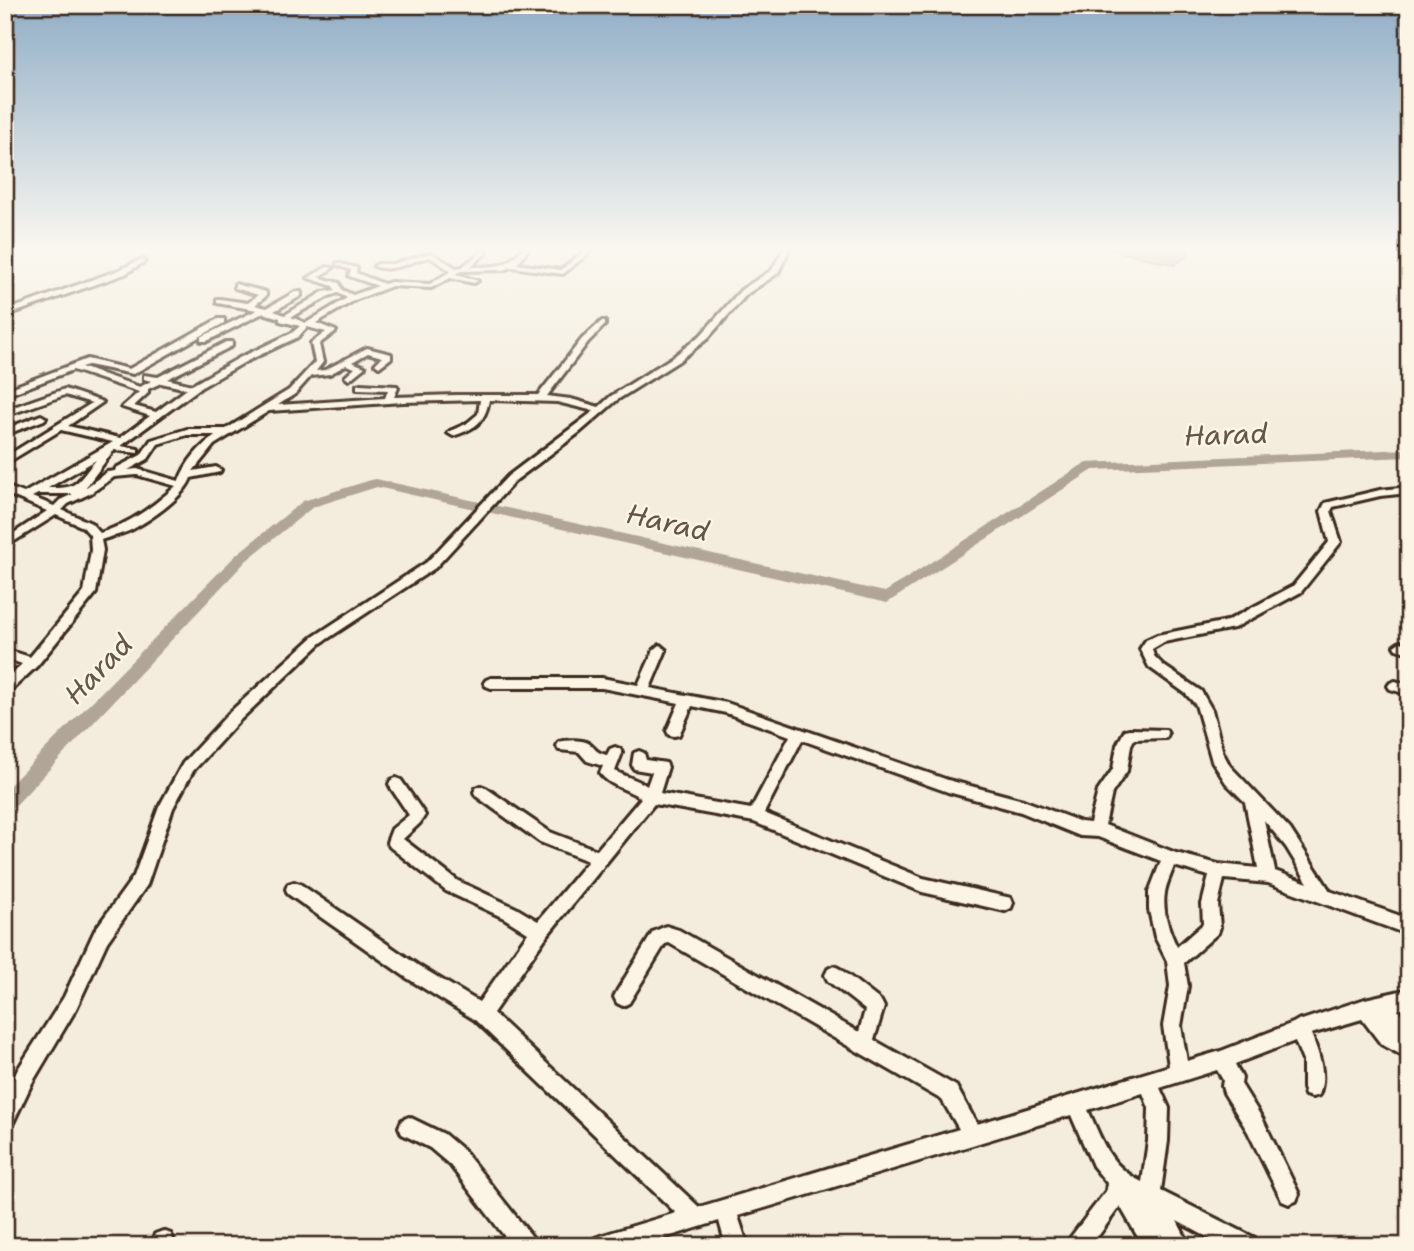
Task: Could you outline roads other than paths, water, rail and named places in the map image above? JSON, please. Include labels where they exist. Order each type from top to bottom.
[{"type":"street","points":[[5,314],[26,306]]},
{"type":"street","points":[[186,480],[189,468],[203,451],[226,432],[300,384],[319,362],[315,344],[332,331],[284,319],[249,306]]},
{"type":"street","points":[[190,340],[200,340],[274,306]]},
{"type":"street","points":[[284,319],[305,306]]},
{"type":"street","points":[[24,497],[40,491],[117,444],[193,388],[242,360],[295,335],[338,306]]},
{"type":"street","points":[[5,1118],[25,1076],[70,1003],[101,936],[141,880],[166,807],[188,767],[235,716],[317,640],[431,565],[512,478],[578,430],[600,410],[704,337],[731,306]]},
{"type":"street","points":[[5,393],[90,362],[131,372],[221,321]]},
{"type":"street","points":[[541,397],[601,323]]},
{"type":"street","points":[[142,389],[229,344]]},
{"type":"street","points":[[307,374],[327,372],[370,350],[388,356],[379,364]]},
{"type":"street","points":[[344,362],[361,367],[349,377]]},
{"type":"street","points":[[72,367],[142,389],[146,392],[127,407],[157,415]]},
{"type":"street","points":[[147,377],[193,388]]},
{"type":"street","points":[[300,384],[302,399],[307,406]]},
{"type":"street","points":[[360,387],[394,388],[388,401]]},
{"type":"street","points":[[5,414],[65,392],[99,402],[5,461]]},
{"type":"street","points":[[265,408],[485,397],[541,397],[566,400],[600,410]]},
{"type":"street","points":[[453,433],[469,426],[482,415],[485,397]]},
{"type":"street","points":[[5,432],[41,418]]},
{"type":"street","points":[[61,426],[135,451]]},
{"type":"street","points":[[40,491],[73,493],[145,457],[155,442],[166,437],[187,432],[226,432]]},
{"type":"street","points":[[5,544],[55,511],[117,444]]},
{"type":"street","points":[[95,538],[127,528],[156,509],[186,480],[216,470]]},
{"type":"street","points":[[108,476],[137,472],[186,480]]},
{"type":"street","points":[[5,489],[87,525],[95,538],[97,551],[90,593],[32,663],[5,688]]},
{"type":"street","points":[[1325,897],[1291,840],[1220,763],[1213,747],[1207,717],[1198,697],[1164,673],[1147,655],[1146,649],[1150,643],[1161,638],[1230,625],[1297,589],[1335,542],[1326,511],[1329,505],[1380,493],[1409,490]]},
{"type":"street","points":[[641,692],[660,650]]},
{"type":"street","points":[[5,653],[32,663]]},
{"type":"street","points":[[491,683],[602,682],[727,708],[924,784],[1023,806],[1080,829],[1096,830],[1170,858],[1218,871],[1268,876],[1409,927]]},
{"type":"street","points":[[674,731],[687,701]]},
{"type":"street","points":[[755,816],[798,734]]},
{"type":"street","points":[[1096,830],[1105,791],[1120,771],[1124,745],[1130,734],[1161,734]]},
{"type":"street","points":[[564,746],[583,747],[592,757],[613,757],[607,773],[620,781],[633,784],[651,797],[755,816],[922,885],[1005,903]]},
{"type":"street","points":[[481,1014],[540,931],[651,797],[661,767],[639,765],[639,757]]},
{"type":"street","points":[[397,784],[417,815],[397,834],[396,842],[452,886],[510,913],[540,931]]},
{"type":"street","points":[[481,792],[545,837],[601,859]]},
{"type":"street","points":[[1252,800],[1268,876]]},
{"type":"street","points":[[1170,858],[1157,892],[1157,911],[1163,937],[1175,960],[1179,986],[1172,1026],[1180,1073]]},
{"type":"street","points":[[1175,960],[1212,927],[1210,904],[1218,871]]},
{"type":"street","points":[[294,889],[413,972],[481,1014],[696,1218]]},
{"type":"street","points":[[623,997],[654,945],[666,934],[749,978],[948,1093],[974,1135]]},
{"type":"street","points":[[834,975],[875,1007],[864,1044]]},
{"type":"street","points":[[603,1246],[1180,1073],[1221,1060],[1300,1028],[1409,998]]},
{"type":"street","points":[[1373,1006],[1409,1038]]},
{"type":"street","points":[[1373,1006],[1387,1038],[1409,1050]]},
{"type":"street","points":[[1300,1028],[1312,1060],[1312,1088]]},
{"type":"street","points":[[1221,1060],[1233,1078],[1231,1086],[1254,1118],[1254,1125],[1289,1194]]},
{"type":"street","points":[[1148,1082],[1159,1108],[1158,1141],[1150,1196],[1149,1242]]},
{"type":"street","points":[[1076,1104],[1100,1159],[1117,1180],[1149,1242]]},
{"type":"street","points":[[410,1127],[437,1141],[457,1158],[525,1246]]},
{"type":"street","points":[[1117,1180],[1247,1246]]},
{"type":"street","points":[[1078,1246],[1116,1195],[1117,1180]]},
{"type":"street","points":[[1150,1196],[1180,1246]]},
{"type":"street","points":[[726,1209],[737,1246]]},
{"type":"waterway","name":"Harad","points":[[5,803],[242,557],[308,504],[376,483],[887,598],[1090,466],[1409,453]]}]
